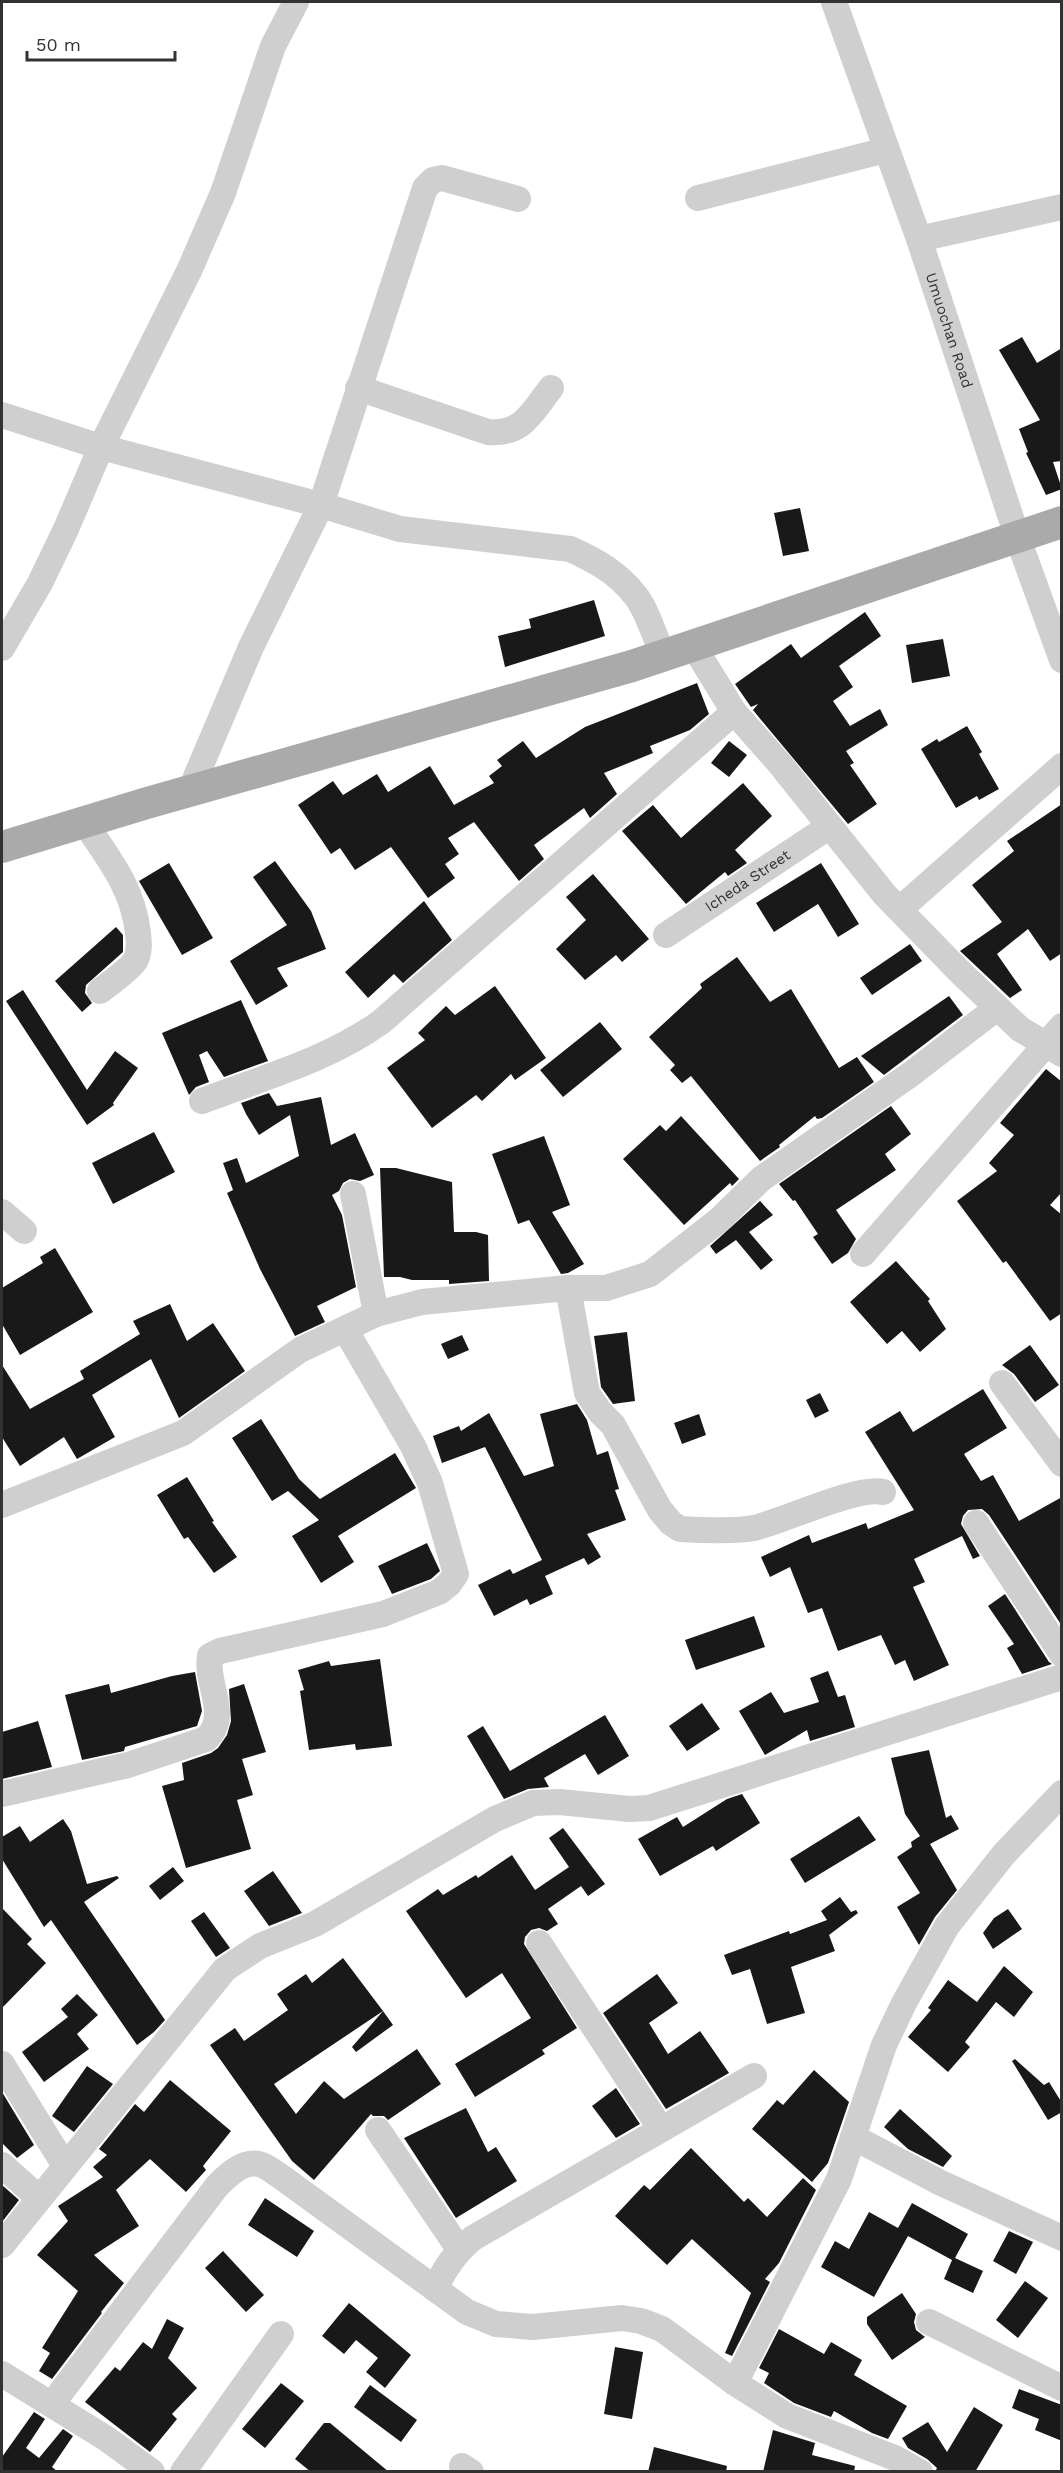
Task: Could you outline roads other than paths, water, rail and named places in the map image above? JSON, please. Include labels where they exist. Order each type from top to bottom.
[{"type":"main road","points":[[2,847],[663,655],[1062,522]]},
{"type":"street","points":[[2,648],[40,583],[101,447],[189,271],[223,193],[273,46],[296,2]]},
{"type":"street","name":"Umuochan Road","points":[[834,2],[919,239],[1017,536],[1062,660]]},
{"type":"street","points":[[698,198],[886,150]]},
{"type":"street","points":[[190,791],[251,647],[321,505],[425,188],[433,180],[442,178],[518,199]]},
{"type":"street","points":[[919,239],[1062,207]]},
{"type":"street","points":[[358,388],[488,432],[503,433],[514,430],[525,422],[551,388]]},
{"type":"street","points":[[2,415],[101,447],[321,505],[400,529],[570,549],[613,572],[637,596],[663,655]]},
{"type":"street","points":[[693,645],[734,712],[885,895],[1020,1029],[1056,1041],[862,1254]]},
{"type":"street","points":[[202,1101],[330,1052],[357,1039],[381,1022],[734,712]]},
{"type":"street","points":[[900,909],[1062,766]]},
{"type":"street","points":[[84,822],[128,889],[135,909],[139,947],[135,962],[100,991]]},
{"type":"street","name":"Icheda Street","points":[[666,935],[830,826]]},
{"type":"street","points":[[4,1499],[183,1433],[300,1350],[376,1314],[422,1302],[568,1288],[606,1287],[650,1274],[720,1220],[761,1179],[911,1074],[997,1008]]},
{"type":"street","points":[[353,1194],[376,1314]]},
{"type":"street","points":[[2,1212],[24,1231]]},
{"type":"street","points":[[568,1288],[587,1393],[600,1412],[613,1425],[660,1510],[671,1524],[680,1529],[752,1528],[856,1494],[874,1490],[883,1492]]},
{"type":"street","points":[[2,1794],[128,1766],[206,1740],[214,1731],[218,1711],[208,1665],[210,1656],[220,1651],[383,1614],[439,1592],[453,1579],[456,1574],[429,1483],[412,1446],[345,1329]]},
{"type":"street","points":[[1002,1383],[1062,1464]]},
{"type":"street","points":[[975,1523],[1062,1653]]},
{"type":"street","points":[[2,2246],[225,1969],[260,1946],[315,1924],[495,1819],[533,1803],[546,1801],[608,1808],[649,1808],[1062,1677]]},
{"type":"street","points":[[735,2383],[839,2179],[884,2045],[947,1926],[1004,1854],[1062,1793]]},
{"type":"street","points":[[539,1943],[661,2129]]},
{"type":"street","points":[[2,2064],[65,2166]]},
{"type":"street","points":[[435,2289],[447,2264],[459,2249],[473,2238],[754,2076]]},
{"type":"street","points":[[378,2130],[459,2249]]},
{"type":"street","points":[[853,2137],[941,2183],[1062,2238]]},
{"type":"street","points":[[52,2404],[217,2186],[229,2173],[244,2165],[260,2163],[467,2312],[496,2324],[533,2327],[622,2318],[641,2321],[662,2329],[735,2383],[787,2416],[895,2458],[920,2472]]},
{"type":"street","points":[[2,2165],[39,2198]]},
{"type":"street","points":[[929,2322],[1062,2388]]},
{"type":"street","points":[[183,2472],[281,2334]]},
{"type":"street","points":[[2,2374],[52,2404],[147,2470]]}]
